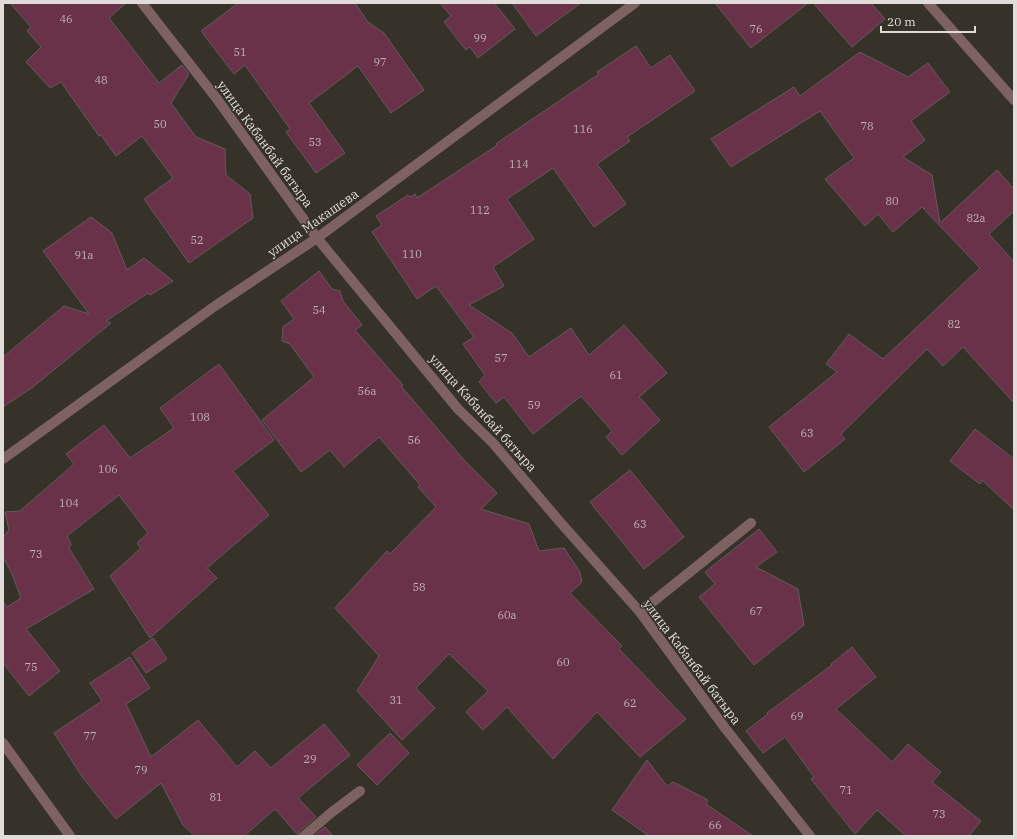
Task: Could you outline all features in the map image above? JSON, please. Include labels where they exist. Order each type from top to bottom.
[{"type":"street","name":"улица Кабанбай батыра","points":[[142,3],[218,99],[317,238],[458,409],[493,443],[560,522],[640,612],[725,728],[810,836]]},
{"type":"street","name":"улица Макашева","points":[[3,459],[215,306],[317,238],[635,3]]},
{"type":"street","points":[[928,3],[1014,100]]},
{"type":"street","points":[[640,612],[751,523]]},
{"type":"street","points":[[3,743],[70,836]]},
{"type":"street","points":[[304,836],[360,790]]},
{"type":"building","points":[[10,3],[126,3],[109,18],[159,83],[182,65],[189,74],[171,103],[196,137],[225,149],[226,175],[250,194],[253,218],[189,263],[144,199],[173,178],[142,136],[116,156],[101,135],[99,136],[61,82],[50,88],[26,62],[41,47],[27,31],[31,27]]},
{"type":"building","points":[[238,3],[355,3],[368,22],[384,33],[424,90],[391,113],[358,66],[309,103],[345,153],[316,173],[286,132],[290,129],[245,65],[234,74],[201,31]]},
{"type":"building","points":[[440,3],[494,3],[515,29],[478,58],[470,47],[466,50],[444,22],[451,16]]},
{"type":"building","points":[[512,3],[581,3],[536,36]]},
{"type":"building","points":[[715,3],[808,3],[751,48]]},
{"type":"building","points":[[813,3],[871,3],[885,19],[852,47]]},
{"type":"building","points":[[636,46],[651,68],[670,55],[695,91],[627,137],[630,141],[597,164],[626,204],[594,227],[553,168],[507,199],[534,239],[493,267],[504,286],[469,305],[512,333],[529,357],[571,328],[589,355],[624,325],[667,373],[639,397],[660,420],[622,455],[606,437],[612,431],[581,396],[533,434],[504,397],[496,403],[479,382],[485,375],[463,344],[474,337],[436,286],[417,299],[372,232],[382,225],[376,216],[408,195],[410,197],[415,194],[417,198],[496,146],[497,143],[599,74],[597,72]]},
{"type":"building","points":[[860,52],[908,77],[928,63],[950,92],[911,121],[925,140],[903,157],[932,175],[940,223],[997,170],[1014,189],[1014,211],[989,234],[1014,262],[1014,403],[963,347],[943,366],[927,349],[841,434],[845,439],[804,472],[769,427],[837,372],[826,364],[849,334],[883,359],[980,268],[922,207],[893,232],[878,214],[865,226],[825,179],[854,158],[820,111],[731,167],[711,139],[794,87],[800,96]]},
{"type":"building","points":[[91,217],[112,233],[127,270],[144,258],[173,281],[150,295],[148,293],[106,321],[111,323],[33,387],[3,407],[3,357],[64,306],[89,314],[43,251]]},
{"type":"building","points":[[319,271],[332,289],[340,291],[343,301],[362,325],[355,330],[403,385],[401,386],[464,460],[497,493],[481,509],[529,524],[539,551],[564,548],[580,572],[582,582],[570,593],[622,646],[619,649],[686,719],[640,757],[597,712],[553,759],[507,707],[483,730],[466,712],[488,691],[449,654],[416,688],[435,708],[402,740],[357,691],[379,656],[335,608],[387,551],[390,554],[436,507],[418,487],[420,485],[379,437],[344,467],[330,450],[301,472],[262,420],[314,377],[290,344],[282,341],[283,327],[294,319],[281,301]]},
{"type":"building","points":[[219,364],[274,440],[233,471],[269,515],[207,568],[217,578],[150,638],[110,576],[141,548],[137,543],[148,533],[119,495],[67,536],[71,544],[69,548],[94,589],[26,629],[60,671],[29,696],[3,663],[3,602],[7,607],[21,598],[12,574],[3,557],[3,537],[9,530],[5,512],[20,511],[74,464],[66,454],[104,425],[130,458],[174,428],[160,408]]},
{"type":"building","points":[[975,429],[1014,459],[1014,510],[982,480],[980,484],[950,461]]},
{"type":"building","points":[[630,470],[684,537],[644,569],[590,502]]},
{"type":"building","points":[[759,529],[777,552],[756,567],[798,589],[804,625],[754,665],[699,597],[715,584],[705,572]]},
{"type":"building","points":[[153,638],[167,659],[146,673],[132,653]]},
{"type":"building","points":[[852,647],[876,677],[836,709],[892,762],[908,744],[941,772],[932,782],[981,821],[969,836],[906,836],[877,810],[855,834],[811,779],[814,777],[785,737],[763,753],[746,731],[768,714],[767,713],[832,665],[831,664]]},
{"type":"building","points":[[130,657],[150,688],[126,704],[151,757],[198,720],[237,767],[255,751],[271,768],[324,724],[350,755],[298,798],[316,817],[300,831],[298,835],[275,809],[244,836],[195,836],[183,825],[161,783],[116,819],[83,778],[54,733],[102,701],[90,683]]},
{"type":"building","points":[[390,733],[409,753],[377,785],[357,765]]},
{"type":"building","points":[[647,760],[667,786],[673,782],[708,800],[706,804],[753,836],[649,836],[612,810]]},
{"type":"building","points":[[325,827],[333,836],[314,836]]}]
